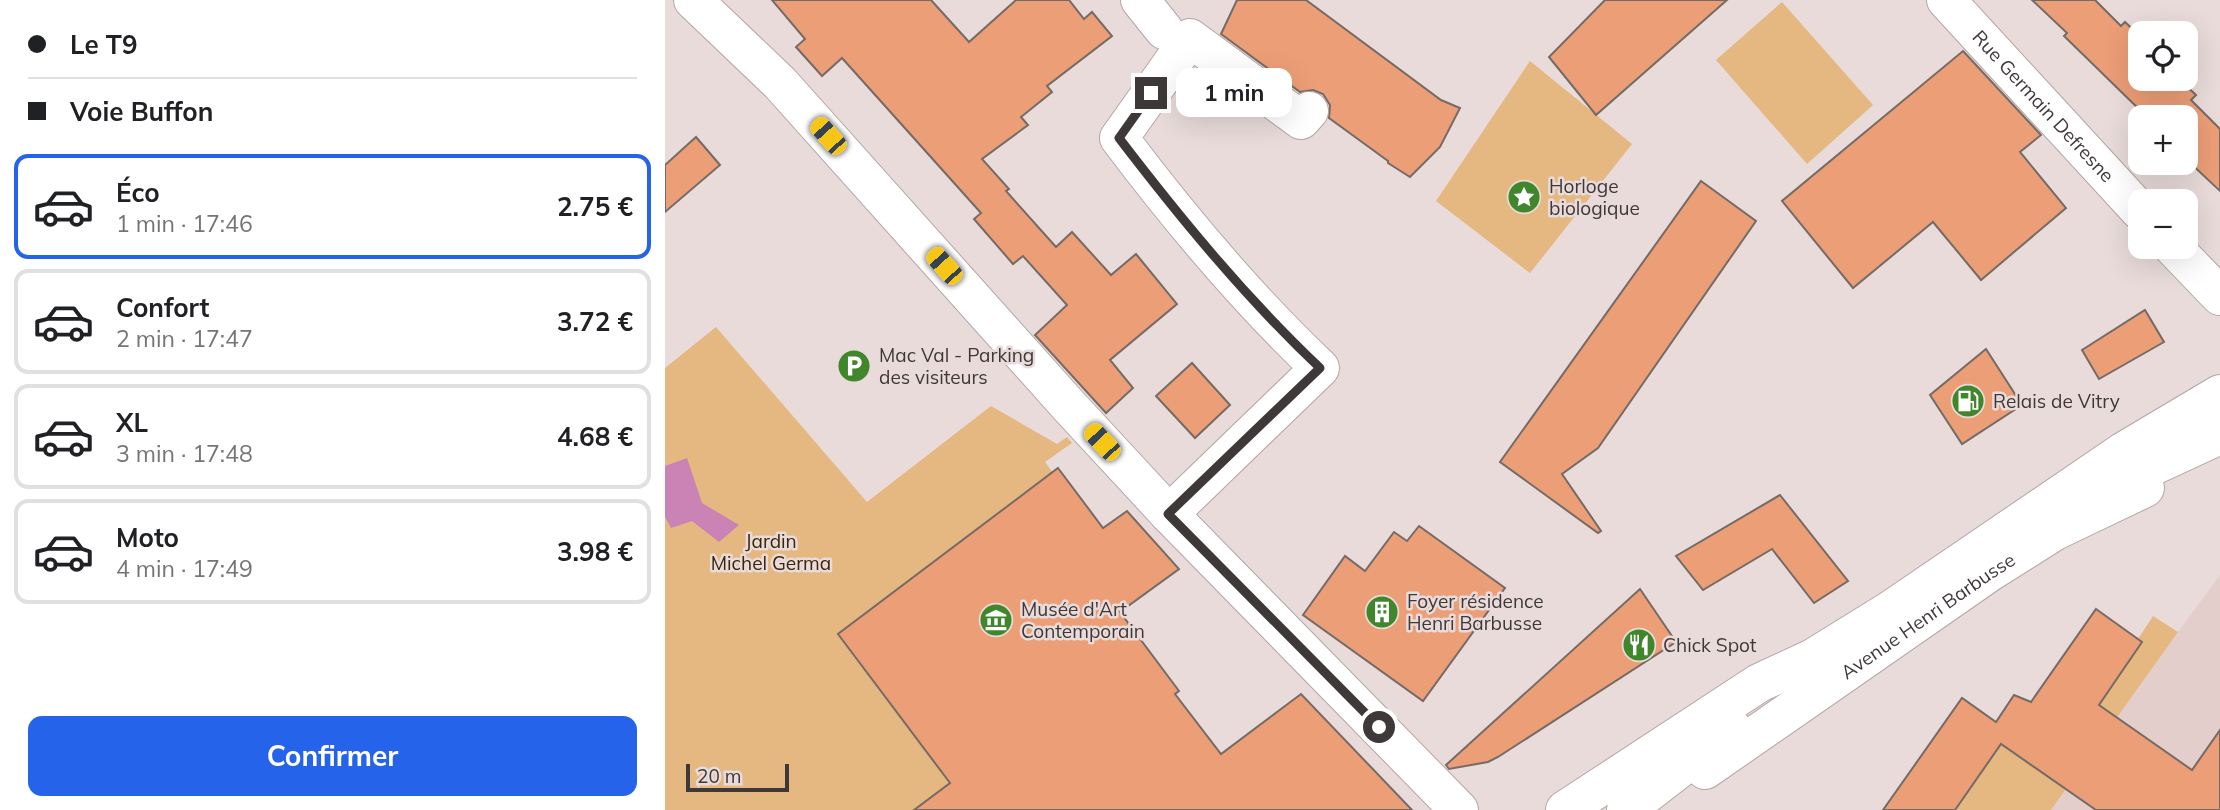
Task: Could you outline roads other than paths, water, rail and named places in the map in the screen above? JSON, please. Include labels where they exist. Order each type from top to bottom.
[{"type":"street","points":[[693,0],[780,83],[1168,514],[1459,810]]},
{"type":"street","points":[[1140,0],[1164,30]]},
{"type":"street","name":"Rue Germain Defresne","points":[[1946,0],[2128,198]]},
{"type":"street","points":[[1168,514],[1320,368],[1275,326],[1164,198],[1119,138],[1190,38],[1301,120],[1308,111]]},
{"type":"street","points":[[2185,259],[2220,296]]},
{"type":"street","name":"Avenue Henri Barbusse","points":[[1565,810],[1759,683],[1814,658],[1899,604],[2124,451],[2220,394]]},
{"type":"street","name":"Avenue Henri Barbusse","points":[[2040,509],[2089,496],[2220,435]]},
{"type":"street","name":"Avenue Henri Barbusse","points":[[1653,810],[1737,746],[1990,572],[2055,531],[2220,453]]},
{"type":"street","name":"Avenue Henri Barbusse","points":[[1626,810],[1767,701],[1814,658]]},
{"type":"place","name":"Horloge biologique","points":[[1524,197]]},
{"type":"place","name":"Mac Val - Parking des visiteurs","points":[[854,366]]},
{"type":"place","name":"Relais de Vitry","points":[[1968,401]]},
{"type":"place","name":"Foyer résidence Henri Barbusse","points":[[1382,612]]},
{"type":"place","name":"Musée d'Art Contemporain","points":[[996,620]]},
{"type":"place","name":"Chick Spot","points":[[1639,645]]},
{"type":"park label","name":"Jardin Michel Germa","points":[[771,552]]}]
